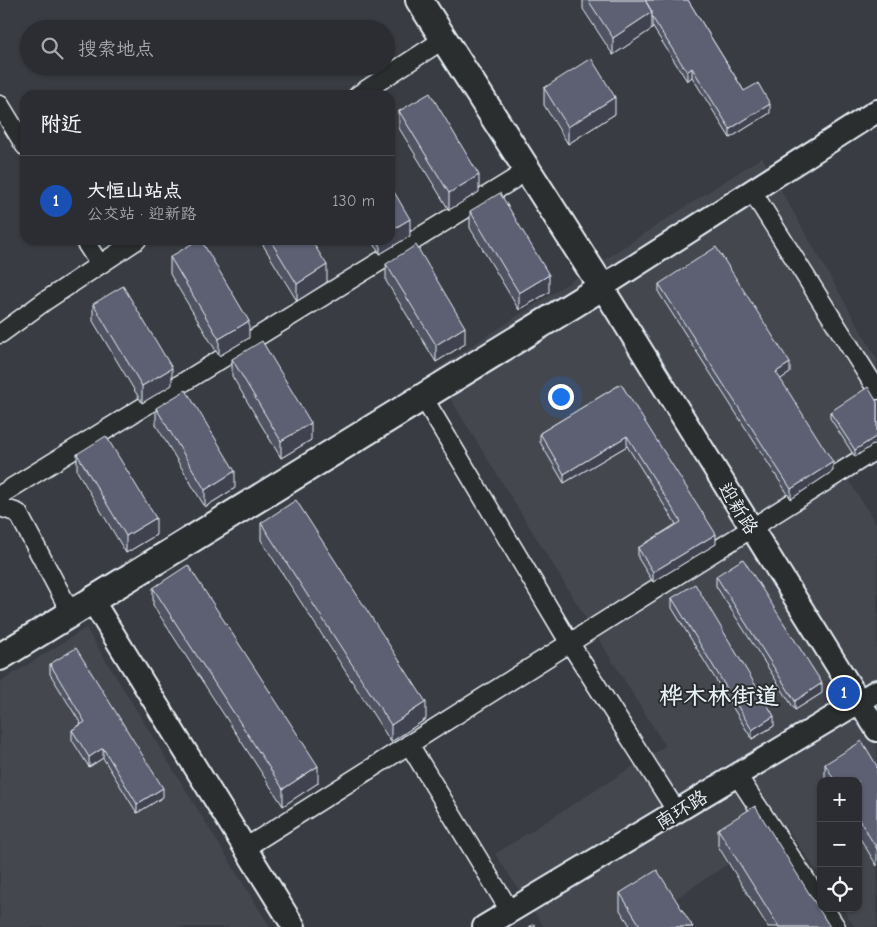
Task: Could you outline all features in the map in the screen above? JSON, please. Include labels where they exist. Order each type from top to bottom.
[{"type":"main road","points":[[0,657],[602,287],[419,0]]},
{"type":"street","points":[[395,70],[444,38]]},
{"type":"street","points":[[366,90],[388,75]]},
{"type":"street","points":[[0,105],[20,138]]},
{"type":"street","points":[[602,287],[877,111]]},
{"type":"street","points":[[0,495],[527,171]]},
{"type":"street","points":[[752,191],[877,390]]},
{"type":"street","points":[[87,245],[100,265]]},
{"type":"street","points":[[0,334],[130,245]]},
{"type":"street","name":"迎新路","points":[[602,287],[751,527],[869,696],[877,730]]},
{"type":"street","points":[[423,397],[569,642],[677,812]]},
{"type":"street","points":[[245,848],[877,449]]},
{"type":"street","points":[[0,507],[18,513],[245,848],[294,927]]},
{"type":"street","name":"南环路","points":[[484,927],[869,696]]},
{"type":"street","points":[[409,744],[510,911]]},
{"type":"street","points":[[737,775],[817,897]]},
{"type":"street","points":[[827,912],[836,927]]},
{"type":"shaded area","points":[[762,157],[877,359],[877,462],[849,481],[877,525],[877,927],[855,927],[845,912],[862,912],[862,777],[817,777],[817,871],[785,826],[633,927],[544,927],[495,854],[665,746],[433,371]]},
{"type":"shaded area","points":[[86,628],[270,927],[0,927],[0,682]]},
{"type":"building","points":[[588,0],[645,0],[652,12],[613,38]]},
{"type":"building","points":[[645,0],[688,0],[744,91],[758,83],[770,104],[730,129],[692,68],[687,72],[652,17],[652,12]]},
{"type":"building","points":[[591,58],[615,97],[568,127],[544,88]]},
{"type":"building","points":[[430,93],[479,175],[449,193],[399,111]]},
{"type":"building","points":[[500,193],[549,275],[519,293],[470,211]]},
{"type":"building","points":[[395,194],[410,219],[395,228]]},
{"type":"building","points":[[190,245],[204,245],[249,321],[219,339],[170,257]]},
{"type":"building","points":[[273,245],[314,245],[327,265],[297,284]]},
{"type":"building","points":[[416,245],[465,327],[436,345],[386,264]]},
{"type":"building","points":[[716,247],[790,363],[776,372],[833,462],[791,489],[659,284]]},
{"type":"building","points":[[123,286],[172,368],[142,386],[93,304]]},
{"type":"building","points":[[262,341],[311,423],[281,441],[232,359]]},
{"type":"building","points":[[621,384],[716,534],[653,572],[638,548],[681,522],[627,436],[564,474],[540,433]]},
{"type":"building","points":[[868,387],[877,402],[877,436],[855,450],[830,412]]},
{"type":"building","points":[[186,390],[235,471],[205,490],[156,408]]},
{"type":"building","points":[[106,436],[156,518],[126,536],[77,454]]},
{"type":"building","points":[[296,500],[426,702],[391,725],[261,523]]},
{"type":"building","points":[[743,559],[822,683],[795,701],[716,576]]},
{"type":"building","points":[[188,565],[318,766],[283,789],[153,588]]},
{"type":"building","points":[[695,584],[774,716],[752,730],[672,598]]},
{"type":"building","points":[[76,648],[163,788],[137,804],[103,748],[89,757],[72,730],[85,722],[50,664]]},
{"type":"building","points":[[862,741],[877,766],[877,849],[862,825],[862,777],[833,777],[825,764]]},
{"type":"building","points":[[755,806],[817,906],[817,912],[821,912],[830,927],[779,927],[718,829]]},
{"type":"building","points":[[657,870],[693,927],[641,927],[620,893]]},
{"type":"place","name":"大恒山站点","points":[[844,693]]},
{"type":"district","name":"桦木林街道","points":[[719,696]]}]
